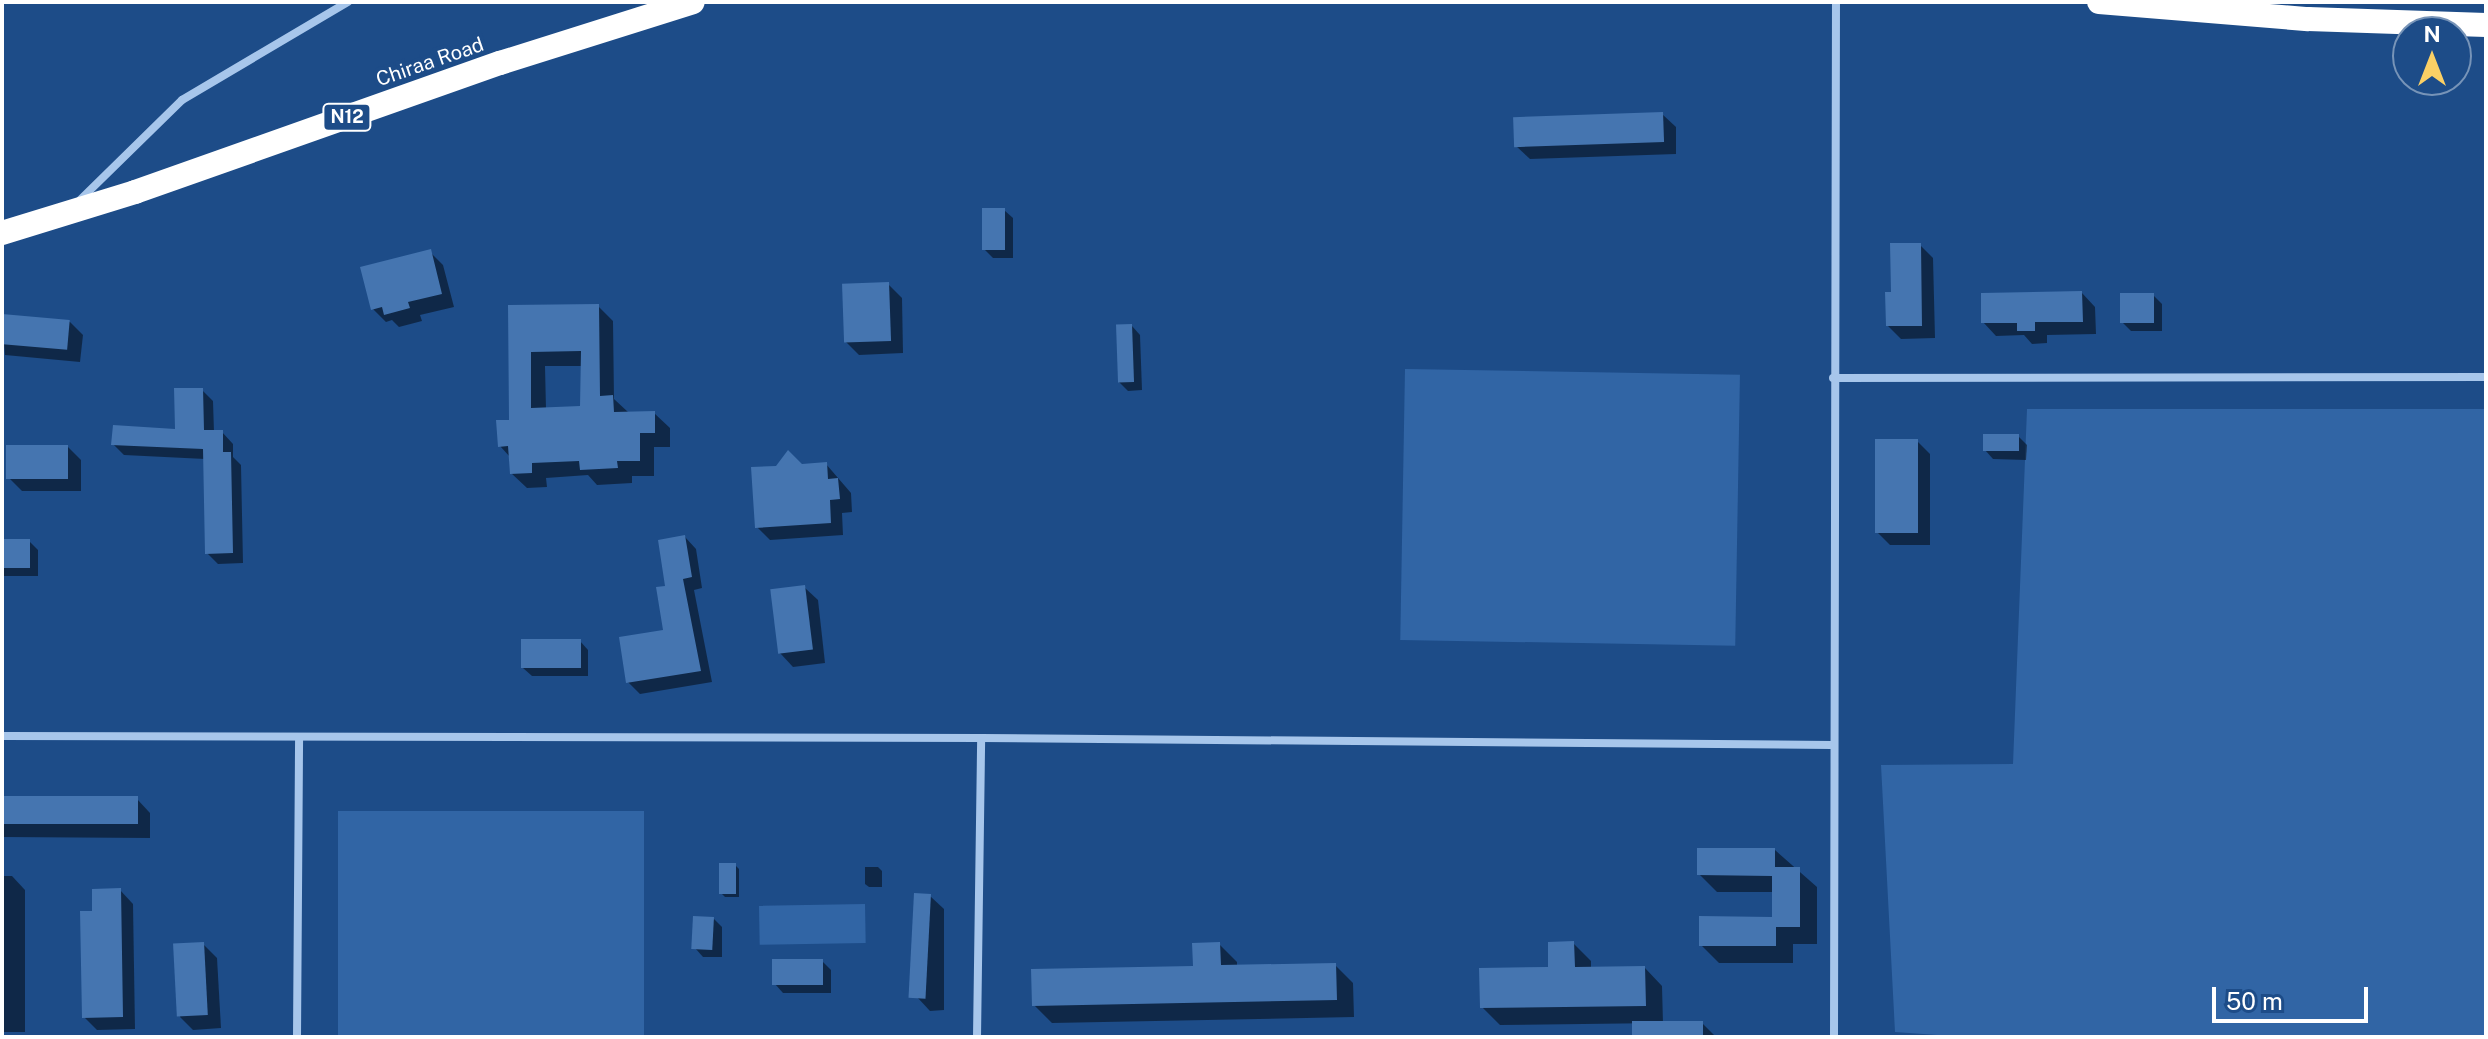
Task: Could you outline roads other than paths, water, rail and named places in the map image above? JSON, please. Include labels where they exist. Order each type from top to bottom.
[{"type":"highway","name":"Chiraa Road","points":[[2,233],[71,209],[135,192],[500,63],[693,2]]},
{"type":"highway","points":[[2099,2],[2308,19],[2486,25]]},
{"type":"street","points":[[71,209],[182,100],[348,2]]},
{"type":"street","points":[[1834,1037],[1832,745],[1836,2]]},
{"type":"street","points":[[1833,378],[2486,377]]},
{"type":"street","points":[[2,736],[981,738],[1832,745]]},
{"type":"street","points":[[297,1037],[299,737]]},
{"type":"street","points":[[977,1037],[981,738]]}]
